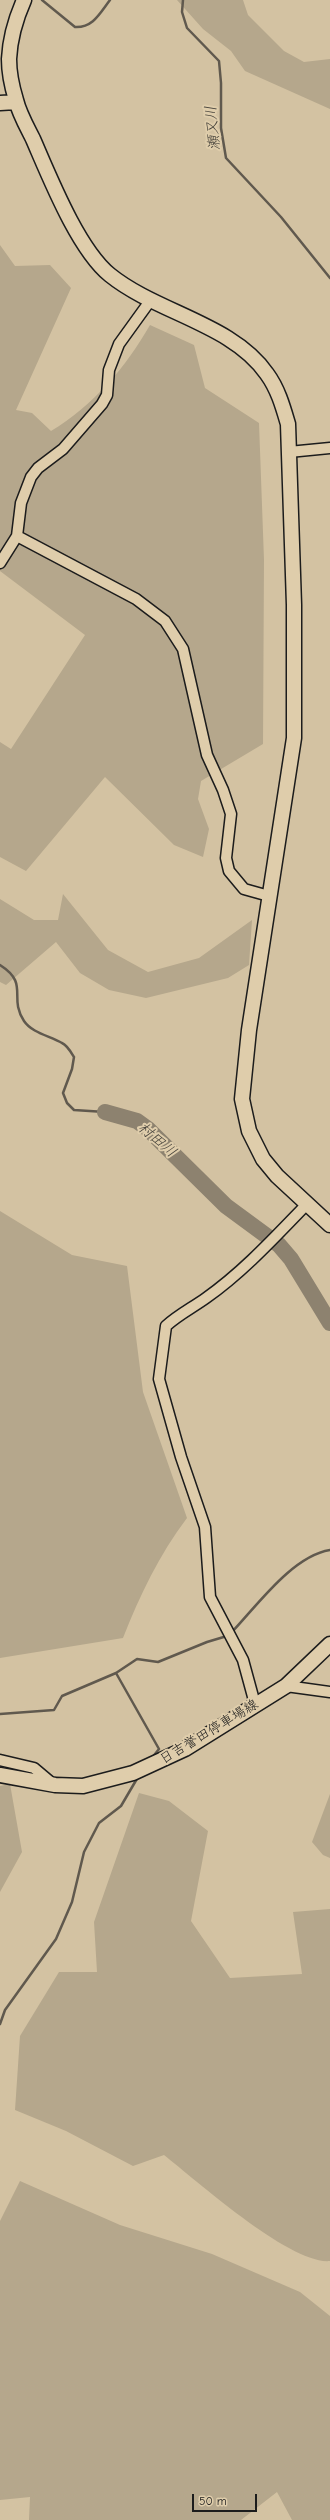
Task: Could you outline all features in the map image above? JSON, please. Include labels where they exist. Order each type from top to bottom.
[{"type":"street","points":[[24,0],[12,38],[9,58],[16,102],[41,157],[90,252],[110,275],[150,301],[236,344],[260,365],[281,398],[288,424],[294,597],[294,738],[243,1074],[242,1098],[255,1147],[277,1176],[330,1226]]},
{"type":"street","points":[[0,103],[16,102]]},
{"type":"street","points":[[0,563],[17,536],[21,503],[31,477],[38,468],[63,449],[102,404],[107,395],[109,370],[119,344],[150,301]]},
{"type":"street","points":[[289,452],[330,448]]},
{"type":"street","points":[[17,536],[136,599],[165,622],[183,649],[207,756],[223,790],[231,814],[226,858],[229,871],[244,889],[269,896]]},
{"type":"street","points":[[255,1704],[243,1660],[210,1597],[205,1527],[181,1457],[159,1379],[166,1326],[182,1312],[206,1298],[248,1262],[307,1204]]},
{"type":"street","name":"日吉誉田停車場線","points":[[0,1775],[55,1785],[83,1786],[138,1771],[185,1749],[286,1686],[330,1644]]},
{"type":"street","points":[[286,1686],[330,1692]]},
{"type":"street","points":[[0,1760],[34,1768],[55,1785]]},
{"type":"shaded area","points":[[177,0],[243,0],[248,15],[284,51],[304,62],[330,59],[330,109],[245,71],[231,51],[203,29]]},
{"type":"shaded area","points":[[0,245],[15,266],[50,265],[71,288],[16,410],[32,413],[51,431],[81,410],[94,398],[130,356],[150,325],[194,345],[205,388],[259,423],[264,560],[263,744],[201,781],[198,799],[209,829],[203,857],[174,845],[105,777],[26,871],[0,857],[0,742],[11,749],[85,635],[0,571]]},
{"type":"shaded area","points":[[63,894],[108,950],[148,972],[199,958],[252,920],[249,965],[228,978],[146,998],[109,990],[80,973],[56,942],[6,985],[0,982],[0,899],[34,920],[58,920]]},
{"type":"shaded area","points":[[0,1211],[72,1255],[127,1266],[143,1392],[187,1518],[168,1546],[151,1576],[136,1606],[123,1638],[0,1658]]},
{"type":"shaded area","points":[[10,1784],[22,1852],[0,1892],[0,1786]]},
{"type":"shaded area","points":[[139,1793],[169,1801],[208,1831],[191,1921],[230,1978],[302,1974],[293,1912],[330,1909],[330,2261],[313,2259],[292,2250],[269,2236],[221,2201],[164,2155],[133,2166],[66,2131],[15,2110],[20,2036],[59,1972],[97,1972],[94,1922]]},
{"type":"shaded area","points":[[330,1794],[330,1858],[323,1855],[312,1842]]},
{"type":"shaded area","points":[[20,2181],[120,2225],[212,2254],[300,2292],[330,2316],[330,2520],[292,2520],[277,2492],[241,2520],[29,2520],[30,2497],[0,2500],[0,2221]]},
{"type":"waterway","points":[[42,0],[75,27],[87,25],[96,19],[110,0]]},
{"type":"waterway","name":"瀬又川","points":[[183,0],[182,12],[187,28],[219,61],[221,83],[221,128],[226,158],[281,217],[330,278]]},
{"type":"waterway","name":"村田川","points":[[0,965],[14,978],[17,985],[18,1005],[27,1025],[32,1029],[64,1044],[74,1057],[72,1069],[63,1093],[67,1103],[74,1110],[105,1112]]},
{"type":"waterway","name":"村田川","points":[[105,1112],[137,1121],[148,1129],[226,1206],[279,1245],[291,1259],[330,1323]]},
{"type":"waterway","points":[[231,1633],[263,1597],[289,1572],[316,1554],[330,1550]]},
{"type":"waterway","points":[[0,1714],[54,1710],[62,1696],[116,1673],[137,1659],[158,1662],[207,1642],[227,1636]]},
{"type":"waterway","points":[[116,1673],[159,1749],[151,1759]]},
{"type":"waterway","points":[[0,2024],[5,2010],[56,1939],[72,1902],[84,1852],[99,1823],[121,1806],[138,1777]]}]
